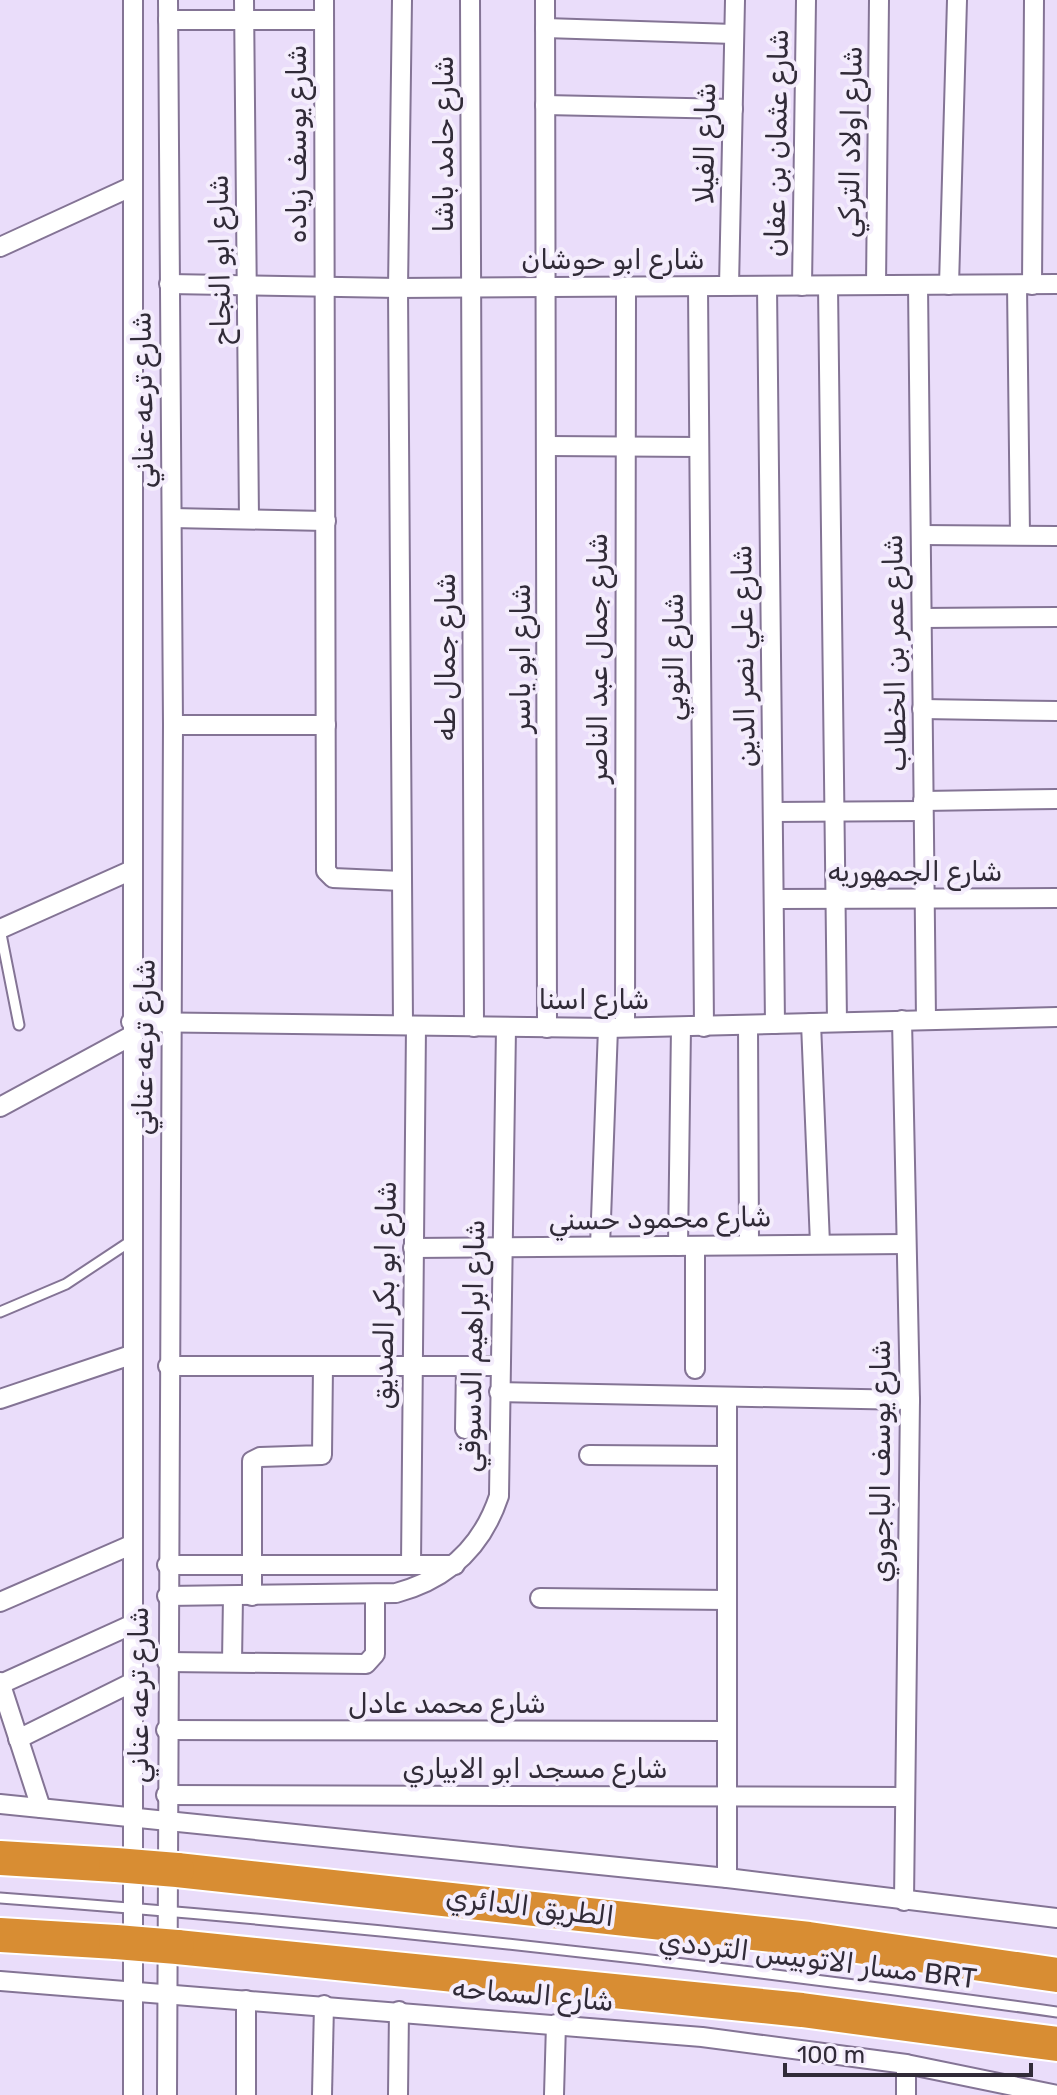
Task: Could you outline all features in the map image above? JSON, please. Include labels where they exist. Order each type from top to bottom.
[{"type":"highway","name":"الطريق الدائري","points":[[0,1858],[177,1870],[449,1897],[809,1939],[1057,1975]]},
{"type":"highway","points":[[0,1935],[177,1947],[802,2010],[1057,2044]]},
{"type":"street","name":"شارع ترعه عناني","points":[[133,0],[133,2095]]},
{"type":"street","name":"شارع ترعه عناني","points":[[167,2095],[166,1730],[173,725],[168,0]]},
{"type":"street","name":"شارع ابو النجاح","points":[[244,0],[249,519]]},
{"type":"street","name":"شارع يوسف زياده","points":[[324,0],[326,871],[333,878],[402,881]]},
{"type":"street","name":"شارع ابو بكر الصديق","points":[[402,0],[398,288],[402,881],[410,1025],[413,1248],[411,1565]]},
{"type":"street","name":"شارع حامد باشا","points":[[470,0],[472,288]]},
{"type":"street","name":"شارع ابو ياسر","points":[[545,0],[548,288],[547,1028]]},
{"type":"street","name":"شارع الفيلا","points":[[729,286],[735,0]]},
{"type":"street","name":"شارع عثمان بن عفان","points":[[802,286],[806,0]]},
{"type":"street","name":"شارع اولاد التركي","points":[[876,285],[879,0]]},
{"type":"street","points":[[949,285],[957,0]]},
{"type":"street","points":[[1020,535],[1034,0]]},
{"type":"street","points":[[168,20],[324,20]]},
{"type":"street","points":[[545,28],[734,34]]},
{"type":"street","points":[[545,105],[733,109]]},
{"type":"street","points":[[0,247],[133,186]]},
{"type":"street","name":"شارع ابو حوشان","points":[[169,284],[323,288],[626,288],[1057,284]]},
{"type":"street","name":"شارع عمر بن الخطاب","points":[[918,285],[926,1020]]},
{"type":"street","name":"شارع علي نصر الدين","points":[[767,286],[775,1024]]},
{"type":"street","points":[[828,286],[837,1022]]},
{"type":"street","name":"شارع النوبي","points":[[698,287],[704,1027]]},
{"type":"street","name":"شارع جمال طه","points":[[472,288],[474,1027]]},
{"type":"street","name":"شارع جمال عبد الناصر","points":[[600,1246],[616,1028],[626,288]]},
{"type":"street","points":[[548,446],[699,447]]},
{"type":"street","points":[[172,518],[326,521]]},
{"type":"street","points":[[921,535],[1057,536]]},
{"type":"street","points":[[922,618],[1057,617]]},
{"type":"street","points":[[922,709],[1057,711]]},
{"type":"street","points":[[173,725],[326,725]]},
{"type":"street","points":[[773,812],[834,812],[1057,799]]},
{"type":"street","points":[[0,929],[132,870]]},
{"type":"street","name":"شارع الجمهوريه","points":[[774,899],[1057,898]]},
{"type":"street","name":"شارع اسنا","points":[[131,1029],[170,1022],[616,1028],[1057,1017]]},
{"type":"street","name":"شارع يوسف الباجوري","points":[[902,1020],[910,1400],[904,1901]]},
{"type":"street","points":[[811,1023],[820,1244]]},
{"type":"street","points":[[748,1025],[749,1245]]},
{"type":"street","points":[[681,1027],[686,1246],[695,1369]]},
{"type":"street","name":"شارع ابراهيم الدسوقي","points":[[167,1596],[375,1595],[417,1587],[455,1565],[482,1534],[499,1496],[506,1028]]},
{"type":"street","points":[[0,1107],[131,1029]]},
{"type":"street","name":"شارع محمود حسني","points":[[413,1248],[906,1244]]},
{"type":"street","points":[[0,1399],[131,1355]]},
{"type":"street","points":[[168,1366],[499,1366]]},
{"type":"street","points":[[232,1662],[242,1596],[252,1565],[252,1461],[258,1457],[322,1455],[323,1366]]},
{"type":"street","points":[[465,1429],[466,1366]]},
{"type":"street","points":[[499,1392],[910,1400]]},
{"type":"street","points":[[727,1398],[727,1878]]},
{"type":"street","points":[[589,1455],[727,1456]]},
{"type":"street","points":[[0,1602],[131,1545]]},
{"type":"street","points":[[167,1565],[455,1565]]},
{"type":"street","points":[[307,1596],[308,1565]]},
{"type":"street","points":[[167,1662],[366,1664],[375,1654],[375,1595]]},
{"type":"street","points":[[540,1598],[727,1600]]},
{"type":"street","points":[[41,1808],[0,1683],[131,1625]]},
{"type":"street","points":[[18,1739],[131,1683]]},
{"type":"street","name":"شارع محمد عادل","points":[[166,1730],[727,1731]]},
{"type":"street","name":"شارع مسجد ابو الابياري","points":[[166,1795],[904,1797]]},
{"type":"street","points":[[0,1804],[727,1878],[1057,1918]]},
{"type":"street","name":"شارع السماحه","points":[[0,1981],[702,2037],[906,2064],[1057,2095]]},
{"type":"street","points":[[246,2000],[246,2095]]},
{"type":"street","points":[[322,2095],[324,2005]]},
{"type":"street","points":[[398,2095],[399,2011]]},
{"type":"street","points":[[554,2095],[556,2024]]},
{"type":"street","points":[[906,2064],[906,2095]]},
{"type":"lane","points":[[0,929],[19,1025]]},
{"type":"lane","points":[[0,1312],[66,1284],[131,1241]]},
{"type":"lane","name":"مسار الاتوبيس الترددي BRT","points":[[0,1898],[271,1918],[803,1976],[1057,2012]]}]
